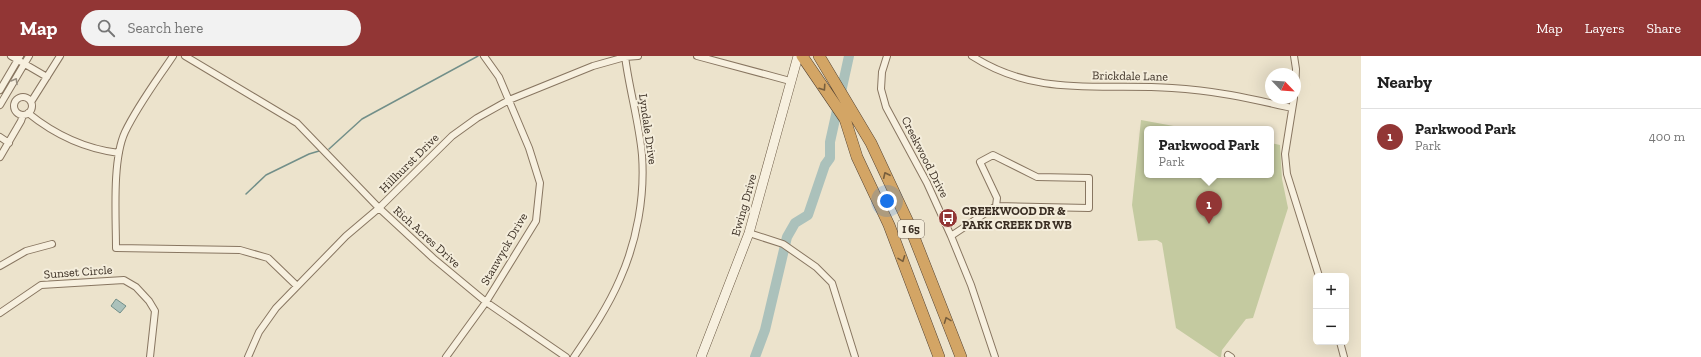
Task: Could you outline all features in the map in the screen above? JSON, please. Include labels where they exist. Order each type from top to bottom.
[{"type":"highway","name":"I 65","points":[[802,56],[844,119],[858,157],[889,225],[939,357]]},
{"type":"highway","name":"I 65","points":[[819,56],[871,143],[908,222],[961,357]]},
{"type":"main road","name":"Ewing Drive","points":[[701,357],[749,233],[798,56]]},
{"type":"street","points":[[11,56],[19,58],[25,64],[47,77]]},
{"type":"street","points":[[0,106],[29,56]]},
{"type":"street","points":[[0,157],[25,114],[31,109],[31,102],[60,56]]},
{"type":"street","points":[[173,56],[125,132],[120,153],[116,186],[116,248],[240,250],[268,258],[297,286]]},
{"type":"street","name":"Rich Acres Drive","points":[[185,56],[297,124],[379,208],[433,258],[486,302],[566,357]]},
{"type":"street","name":"Stanwyck Drive","points":[[446,357],[486,302],[536,221],[540,183],[529,148],[499,77],[484,56]]},
{"type":"street","name":"Hillhurst Drive","points":[[248,357],[259,332],[276,308],[346,236],[379,208],[452,136],[477,118],[509,100],[593,66],[625,57],[638,56]]},
{"type":"street","points":[[697,56],[790,81]]},
{"type":"street","name":"Creekwood Drive","points":[[887,56],[882,72],[881,89],[886,107],[927,183],[971,285],[995,357]]},
{"type":"street","name":"Brickdale Lane","points":[[972,56],[1006,73],[1023,80],[1040,84],[1082,87],[1172,88],[1209,91],[1241,96],[1292,108]]},
{"type":"street","points":[[1294,56],[1296,68]]},
{"type":"street","name":"Lyndale Drive","points":[[574,357],[601,316],[620,279],[635,235],[643,176],[642,155],[625,57]]},
{"type":"street","points":[[0,90],[19,58]]},
{"type":"street","points":[[31,102],[23,98],[16,102],[15,110],[25,114],[69,139],[120,153]]},
{"type":"street","points":[[1293,104],[1285,154],[1287,174],[1318,273]]},
{"type":"street","points":[[0,137],[9,142]]},
{"type":"street","points":[[950,236],[996,206],[1089,208],[1089,178],[1037,177],[993,155],[980,162],[997,198],[996,206]]},
{"type":"street","points":[[749,233],[783,244],[816,266],[832,284],[855,357]]},
{"type":"street","points":[[0,266],[26,251],[52,244]]},
{"type":"street","name":"Sunset Circle","points":[[0,313],[41,285],[124,280],[136,287],[155,311],[150,357]]},
{"type":"street","points":[[1341,345],[1344,357]]},
{"type":"green space","points":[[1141,120],[1174,126],[1144,126],[1144,178],[1274,178],[1274,144],[1280,145],[1282,179],[1288,208],[1253,318],[1246,319],[1222,350],[1221,357],[1176,328],[1162,243],[1157,240],[1138,241],[1132,205]]},
{"type":"water","points":[[116,299],[126,306],[120,313],[111,306]]},
{"type":"waterway","points":[[329,149],[362,119],[478,56]]},
{"type":"waterway","points":[[755,357],[765,330],[787,237],[795,223],[808,215],[825,165],[830,158],[830,142],[849,56]]},
{"type":"waterway","points":[[246,194],[266,175],[309,154],[319,151]]},
{"type":"place","name":"CREEKWOOD DR & PARK CREEK DR WB","points":[[948,218]]},
{"type":"place","name":"Parkwood Park","points":[[1209,224]]}]
